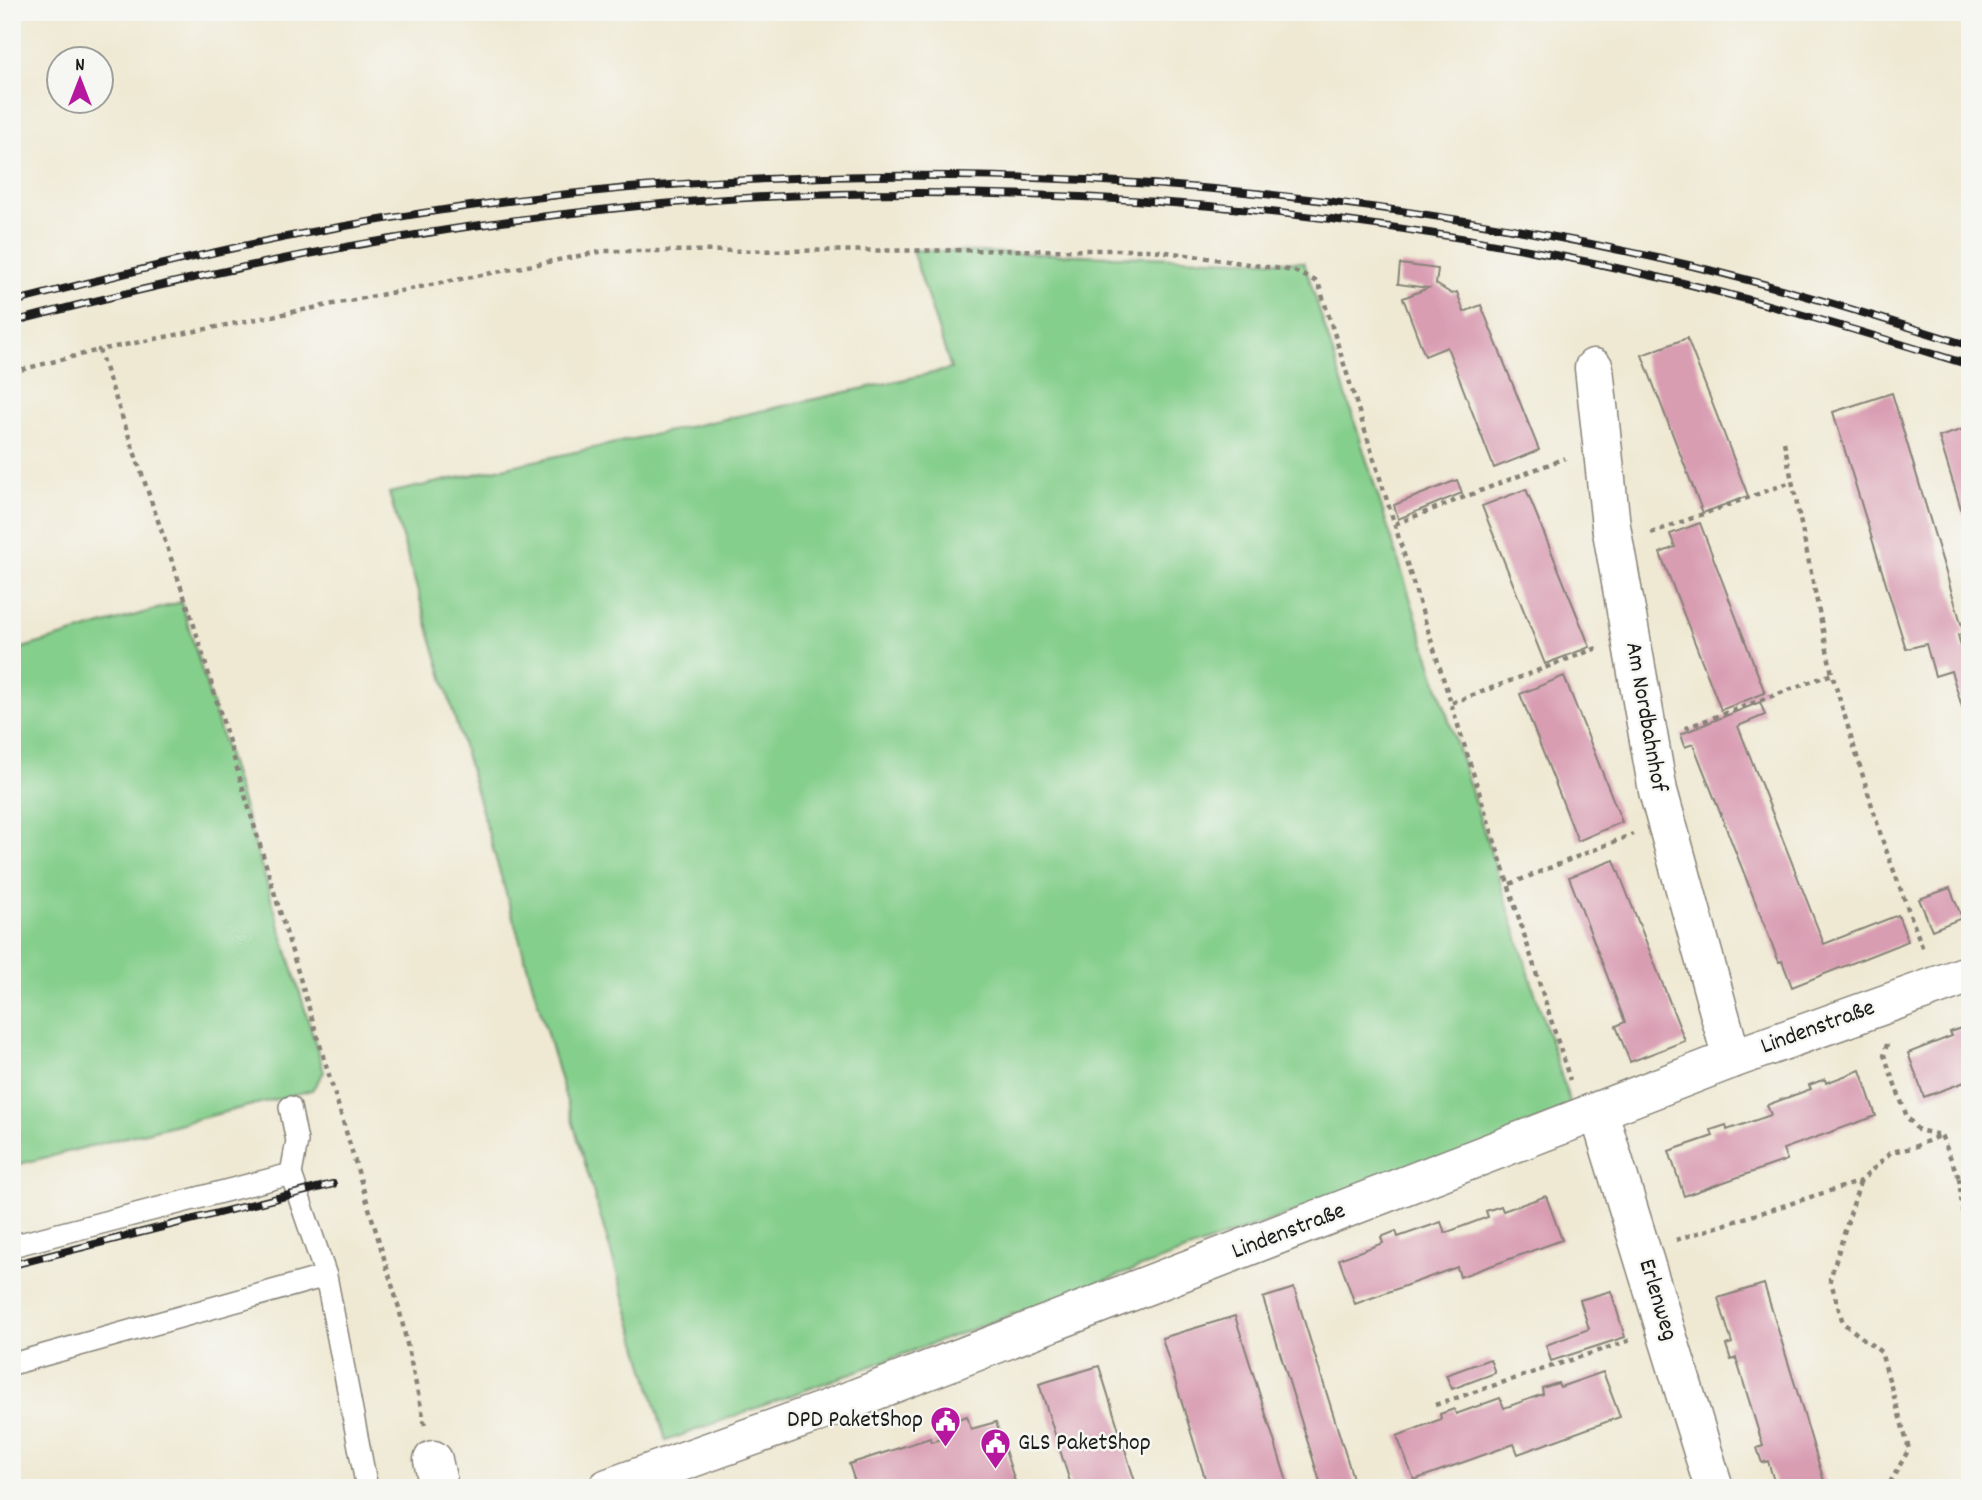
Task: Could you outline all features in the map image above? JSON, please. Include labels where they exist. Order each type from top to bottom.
[{"type":"street","name":"Am Nordbahnhof","points":[[1594,368],[1615,546],[1649,741],[1666,821],[1732,1059]]},
{"type":"street","name":"Lindenstraße","points":[[607,1488],[820,1412],[1732,1059],[1953,980]]},
{"type":"street","name":"Erlenweg","points":[[1590,1116],[1641,1250],[1714,1488]]},
{"type":"lane","points":[[290,1107],[296,1140],[291,1174],[326,1276],[368,1488]]},
{"type":"lane","points":[[12,1246],[291,1174]]},
{"type":"lane","points":[[12,1364],[326,1276]]},
{"type":"path","points":[[12,372],[99,350],[604,251],[1154,250],[1294,271],[1318,282],[1510,884],[1590,1116]]},
{"type":"path","points":[[99,350],[193,622],[399,1308],[436,1474]]},
{"type":"path","points":[[1784,442],[1832,674],[1882,839],[1953,980]]},
{"type":"path","points":[[1395,524],[1602,444]]},
{"type":"path","points":[[1615,546],[1791,482]]},
{"type":"path","points":[[1452,703],[1630,635]]},
{"type":"path","points":[[1649,741],[1832,674]]},
{"type":"path","points":[[1510,884],[1666,821]]},
{"type":"path","points":[[1898,999],[1884,1055],[1907,1117],[1918,1130],[1941,1135]]},
{"type":"path","points":[[1941,1135],[1959,1178],[1970,1283]]},
{"type":"path","points":[[1641,1250],[1728,1226],[1861,1181],[1891,1152],[1912,1148],[1941,1135]]},
{"type":"path","points":[[1959,1178],[1970,1172]]},
{"type":"path","points":[[1861,1181],[1830,1279],[1843,1323],[1881,1352],[1909,1449],[1887,1488]]},
{"type":"path","points":[[1435,1405],[1665,1329]]},
{"type":"green space","points":[[912,250],[1304,262],[1574,1116],[1243,1230],[666,1441],[389,493],[951,369]]},
{"type":"green space","points":[[181,602],[324,1072],[312,1090],[12,1166],[12,651]]},
{"type":"building","points":[[1400,264],[1438,269],[1436,284],[1452,294],[1457,292],[1464,312],[1481,305],[1539,450],[1494,468],[1447,347],[1425,356],[1403,298],[1428,288],[1398,284]]},
{"type":"building","points":[[1687,338],[1748,496],[1703,513],[1642,355]]},
{"type":"building","points":[[1892,393],[1964,633],[1958,635],[1962,650],[1970,648],[1970,733],[1951,671],[1935,676],[1926,644],[1906,649],[1833,412]]},
{"type":"building","points":[[1970,427],[1970,513],[1963,515],[1939,437]]},
{"type":"building","points":[[1457,480],[1462,493],[1398,519],[1394,505]]},
{"type":"building","points":[[1526,489],[1590,647],[1545,664],[1482,506]]},
{"type":"building","points":[[1700,523],[1765,693],[1721,710],[1660,553],[1675,547],[1670,534]]},
{"type":"building","points":[[1564,676],[1622,822],[1578,841],[1520,694]]},
{"type":"building","points":[[1760,702],[1765,715],[1738,726],[1824,944],[1898,915],[1908,941],[1792,987],[1782,961],[1779,962],[1693,744],[1685,747],[1681,734]]},
{"type":"building","points":[[1614,860],[1685,1041],[1630,1062],[1616,1026],[1625,1022],[1569,877]]},
{"type":"building","points":[[1950,888],[1962,918],[1932,930],[1919,899]]},
{"type":"building","points":[[1966,1026],[1970,1029],[1970,1080],[1924,1097],[1908,1053],[1952,1036],[1950,1032]]},
{"type":"building","points":[[1860,1070],[1876,1116],[1783,1149],[1787,1160],[1684,1196],[1669,1151],[1713,1136],[1711,1130],[1726,1125],[1727,1130],[1771,1115],[1767,1105],[1811,1089],[1809,1085],[1825,1079],[1826,1083]]},
{"type":"building","points":[[1546,1196],[1562,1240],[1460,1277],[1457,1267],[1355,1304],[1339,1259],[1383,1243],[1381,1237],[1396,1231],[1398,1237],[1441,1222],[1445,1233],[1488,1217],[1486,1211],[1501,1206],[1503,1211]]},
{"type":"building","points":[[1764,1284],[1826,1488],[1776,1488],[1768,1461],[1762,1463],[1757,1448],[1763,1446],[1736,1358],[1731,1360],[1726,1345],[1732,1343],[1718,1298]]},
{"type":"building","points":[[1294,1288],[1356,1488],[1322,1488],[1263,1298]]},
{"type":"building","points":[[1611,1291],[1625,1337],[1551,1361],[1546,1345],[1589,1329],[1580,1300]]},
{"type":"building","points":[[1235,1316],[1289,1488],[1208,1488],[1162,1338]]},
{"type":"building","points":[[1490,1359],[1495,1373],[1452,1389],[1446,1375]]},
{"type":"building","points":[[1099,1366],[1137,1488],[1072,1488],[1039,1384]]},
{"type":"building","points":[[1603,1372],[1620,1417],[1518,1454],[1514,1444],[1414,1480],[1397,1436],[1441,1419],[1440,1414],[1454,1409],[1456,1414],[1500,1398],[1504,1408],[1543,1394],[1542,1388],[1558,1383],[1560,1387]]},
{"type":"building","points":[[967,1416],[971,1429],[996,1422],[1017,1488],[857,1488],[849,1464],[930,1438],[931,1442],[950,1436],[946,1423]]},
{"type":"railway","points":[[12,302],[284,237],[489,203],[657,186],[825,177],[994,177],[1162,185],[1330,201],[1497,226],[1662,259],[1740,278],[1970,346]]},
{"type":"railway","points":[[12,322],[158,286],[304,255],[451,229],[526,219],[732,199],[865,193],[999,194],[1134,200],[1268,212],[1401,229],[1533,251],[1740,297],[1970,365]]},
{"type":"railway","points":[[12,1265],[333,1184]]},
{"type":"place","name":"DPD PaketShop","points":[[946,1448]]},
{"type":"place","name":"GLS PaketShop","points":[[995,1471]]}]
